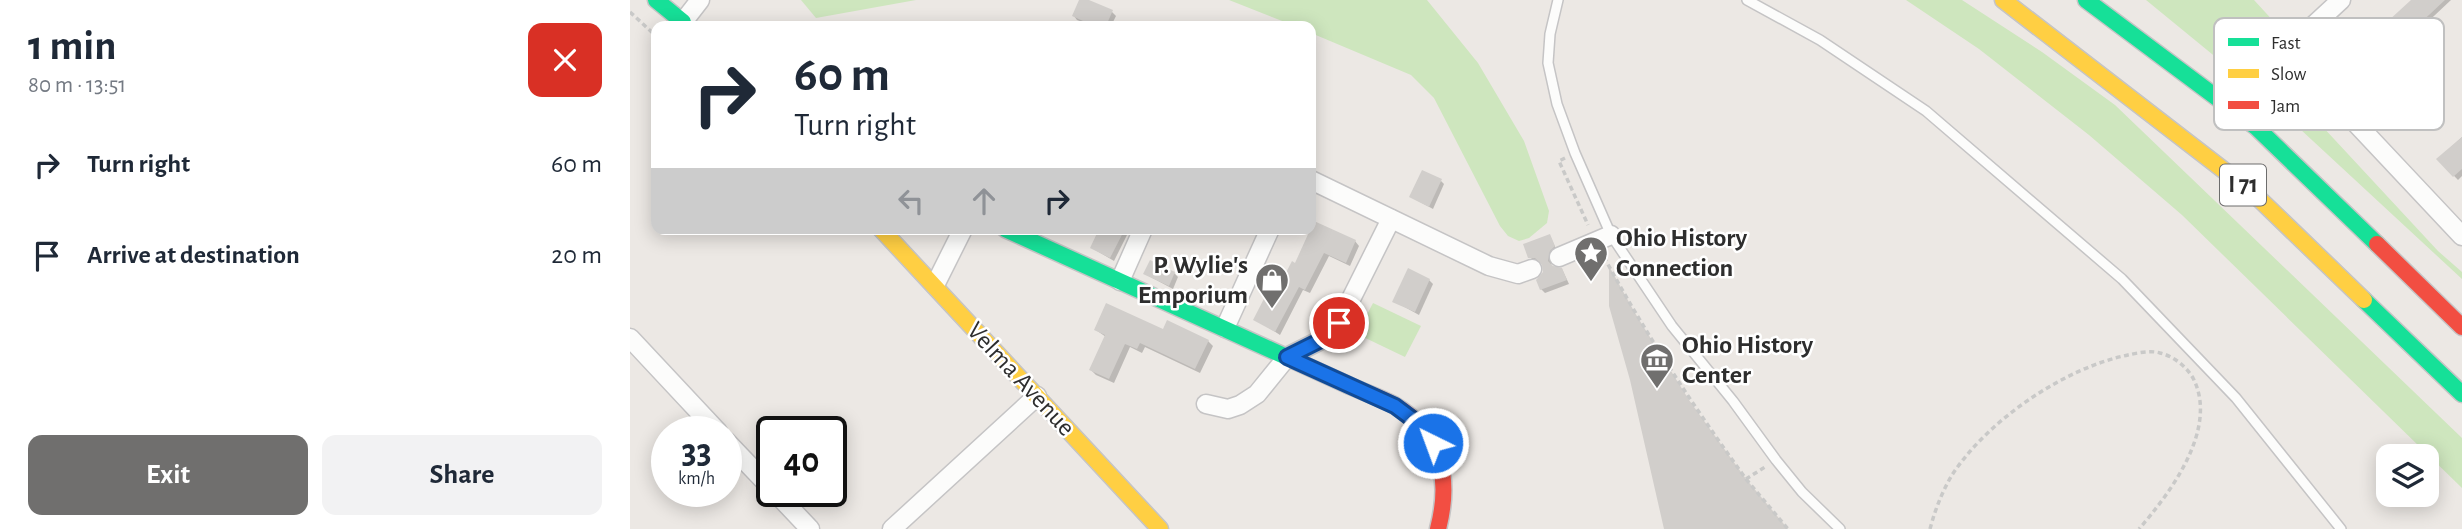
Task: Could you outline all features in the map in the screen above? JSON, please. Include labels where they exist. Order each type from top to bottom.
[{"type":"main road","points":[[656,0],[681,21]]},
{"type":"main road","name":"I 71","points":[[2003,0],[2252,192],[2462,394]]},
{"type":"main road","name":"I 71","points":[[2086,0],[2214,96]]},
{"type":"main road","name":"I 71","points":[[2259,130],[2458,322]]},
{"type":"main road","name":"Velma Avenue","points":[[887,235],[1160,529]]},
{"type":"main road","points":[[1018,235],[1395,406],[1419,424],[1433,443],[1443,466],[1446,491],[1438,529]]},
{"type":"street","points":[[687,21],[700,0]]},
{"type":"street","points":[[2322,18],[2341,0]]},
{"type":"street","points":[[2362,130],[2462,236]]},
{"type":"street","points":[[1316,182],[1489,266],[1518,274],[1532,269]]},
{"type":"street","points":[[1206,404],[1228,409],[1240,405],[1257,394],[1287,357],[1325,338],[1339,323],[1391,219]]},
{"type":"street","points":[[934,285],[960,235]]},
{"type":"street","points":[[1120,281],[1140,235]]},
{"type":"street","points":[[1225,328],[1267,235]]},
{"type":"street","points":[[1559,257],[1603,238]]},
{"type":"street","points":[[630,338],[703,416]]},
{"type":"street","points":[[891,529],[1037,396]]},
{"type":"street","points":[[742,458],[756,472]]},
{"type":"street","points":[[789,507],[810,529]]},
{"type":"lane","points":[[1558,0],[1550,34],[1548,63],[1557,104],[1603,238],[1802,492],[1840,529]]},
{"type":"lane","points":[[1747,0],[1820,40],[1926,111],[2112,270],[2236,398],[2341,529]]},
{"type":"path","points":[[630,12],[651,31]]},
{"type":"path","points":[[1575,153],[1559,161],[1603,238],[1635,313],[1689,400],[1746,479],[1788,529]]},
{"type":"path","points":[[1930,529],[1938,503],[1953,475],[1977,445],[2005,418],[2039,393],[2108,359],[2135,353],[2158,352],[2175,359],[2190,372],[2200,391],[2201,411],[2198,432],[2187,460],[2163,500],[2139,529]]},
{"type":"path","points":[[1746,479],[1776,460]]},
{"type":"green space","points":[[801,0],[916,0],[816,18]]},
{"type":"green space","points":[[1229,0],[1427,0],[1478,63],[1524,141],[1549,211],[1547,223],[1529,238],[1519,241],[1508,236],[1500,226],[1434,98],[1411,75],[1316,35],[1316,21],[1282,21]]},
{"type":"green space","points":[[1906,0],[1962,0],[2042,52],[2115,105],[2462,438],[2462,488],[2439,466],[2439,444],[2417,444],[2182,215],[2089,135],[1979,49]]},
{"type":"green space","points":[[2146,0],[2254,0],[2271,18],[2214,18],[2214,56]]},
{"type":"green space","points":[[2301,130],[2326,130],[2438,251],[2462,272],[2462,279]]},
{"type":"green space","points":[[1373,303],[1421,326],[1405,357],[1357,334]]},
{"type":"building","points":[[1079,0],[1089,0],[1113,10],[1108,21],[1083,21],[1072,16]]},
{"type":"building","points":[[2411,0],[2445,0],[2426,18],[2391,18]]},
{"type":"building","points":[[2462,137],[2462,169],[2453,177],[2436,159]]},
{"type":"building","points":[[1422,170],[1442,179],[1429,207],[1409,197]]},
{"type":"building","points":[[1316,222],[1356,240],[1346,263],[1324,253],[1305,290],[1299,287],[1275,332],[1253,320],[1269,289],[1276,292],[1292,261],[1295,263],[1308,235],[1316,235]]},
{"type":"building","points":[[1550,234],[1555,246],[1550,251],[1548,261],[1553,266],[1562,268],[1567,280],[1540,290],[1536,280],[1543,272],[1542,265],[1535,258],[1528,258],[1523,244]]},
{"type":"building","points":[[1096,235],[1122,235],[1110,258],[1090,248]]},
{"type":"building","points":[[1150,260],[1175,272],[1169,286],[1143,274]]},
{"type":"building","name":"Ohio History Center","points":[[1609,266],[1689,400],[1746,479],[1788,529],[1664,529],[1630,380],[1609,306]]},
{"type":"building","points":[[1408,268],[1430,279],[1415,312],[1392,302]]},
{"type":"building","points":[[1106,303],[1163,329],[1167,320],[1209,340],[1195,369],[1140,343],[1137,349],[1125,344],[1109,379],[1089,370],[1105,335],[1094,330]]},
{"type":"traffic: fast","points":[[656,0],[682,21]]},
{"type":"traffic: fast","points":[[2086,0],[2214,96]]},
{"type":"traffic: fast","points":[[2259,130],[2377,244]]},
{"type":"traffic: fast","points":[[1018,235],[1348,385]]},
{"type":"traffic: fast","points":[[2364,300],[2462,394]]},
{"type":"traffic: slow","points":[[2003,0],[2252,192],[2364,300]]},
{"type":"traffic: slow","points":[[887,235],[1160,529]]},
{"type":"traffic: jam","points":[[2377,244],[2462,327]]},
{"type":"traffic: jam","points":[[1348,385],[1394,405],[1410,416],[1432,443],[1442,475],[1442,510],[1438,529]]},
{"type":"place","name":"Ohio History Connection","points":[[1591,283]]},
{"type":"place","name":"P. Wylie's Emporium","points":[[1272,310]]},
{"type":"place","name":"Ohio History Center","points":[[1657,390]]},
{"type":"route","points":[[1339,323],[1325,338],[1287,357],[1395,406],[1419,424],[1433,443]]}]
